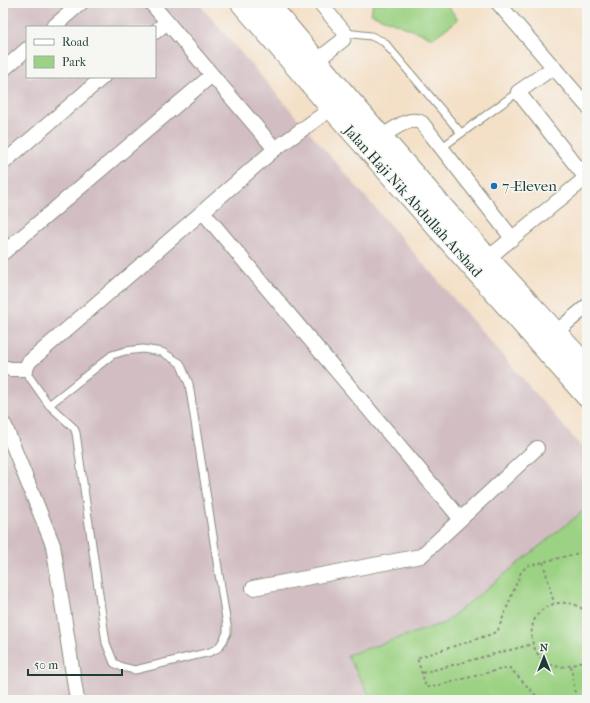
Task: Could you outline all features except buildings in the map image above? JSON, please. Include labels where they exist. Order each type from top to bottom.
[{"type":"main road","name":"Jalan Haji Nik Abdullah Arshad","points":[[242,3],[332,108],[587,396]]},
{"type":"main road","name":"Jalan Haji Nik Abdullah Arshad","points":[[267,3],[487,258],[556,332],[587,368]]},
{"type":"street","points":[[54,26],[81,3]]},
{"type":"street","points":[[151,3],[275,149]]},
{"type":"street","points":[[316,61],[343,40],[345,33],[320,3]]},
{"type":"street","points":[[498,3],[586,102]]},
{"type":"street","points":[[156,31],[167,22]]},
{"type":"street","points":[[3,70],[26,50]]},
{"type":"street","points":[[487,258],[586,177],[518,92],[554,67]]},
{"type":"street","points":[[3,253],[212,75]]},
{"type":"street","points":[[3,163],[102,78]]},
{"type":"street","points":[[3,367],[11,369],[26,369],[29,362],[275,149],[332,108]]},
{"type":"street","points":[[381,136],[410,120],[417,120],[422,123],[512,238]]},
{"type":"street","points":[[203,212],[460,518]]},
{"type":"street","points":[[556,332],[585,310]]},
{"type":"street","points":[[3,424],[53,545],[77,700]]},
{"type":"street","points":[[253,588],[418,557],[537,448]]},
{"type":"lane","points":[[345,33],[371,36],[384,42],[461,133]]},
{"type":"lane","points":[[441,148],[518,92]]},
{"type":"lane","points":[[26,369],[28,375],[49,405],[74,428],[76,432],[106,643],[114,663],[122,667],[135,670],[202,655],[218,648],[227,633],[227,625],[189,384],[180,363],[162,352],[143,349],[125,351],[112,355],[49,405]]},
{"type":"path","points":[[540,700],[510,668],[432,687],[426,687],[417,658],[492,634],[498,630],[521,572],[527,566],[587,551]]},
{"type":"path","points":[[543,562],[554,604]]},
{"type":"path","points":[[587,613],[576,605],[565,603],[554,604],[538,615],[533,624],[531,634],[537,654],[554,666],[571,666],[587,656]]},
{"type":"path","points":[[422,673],[533,644]]},
{"type":"path","points":[[571,666],[576,700]]},
{"type":"shaded area","points":[[3,3],[198,3],[587,453],[587,700],[3,700]]},
{"type":"green space","points":[[373,3],[446,3],[458,20],[433,38],[371,14]]},
{"type":"green space","points":[[587,508],[587,700],[372,700],[347,655],[444,623]]},
{"type":"place","name":"7-Eleven","points":[[494,186]]}]
